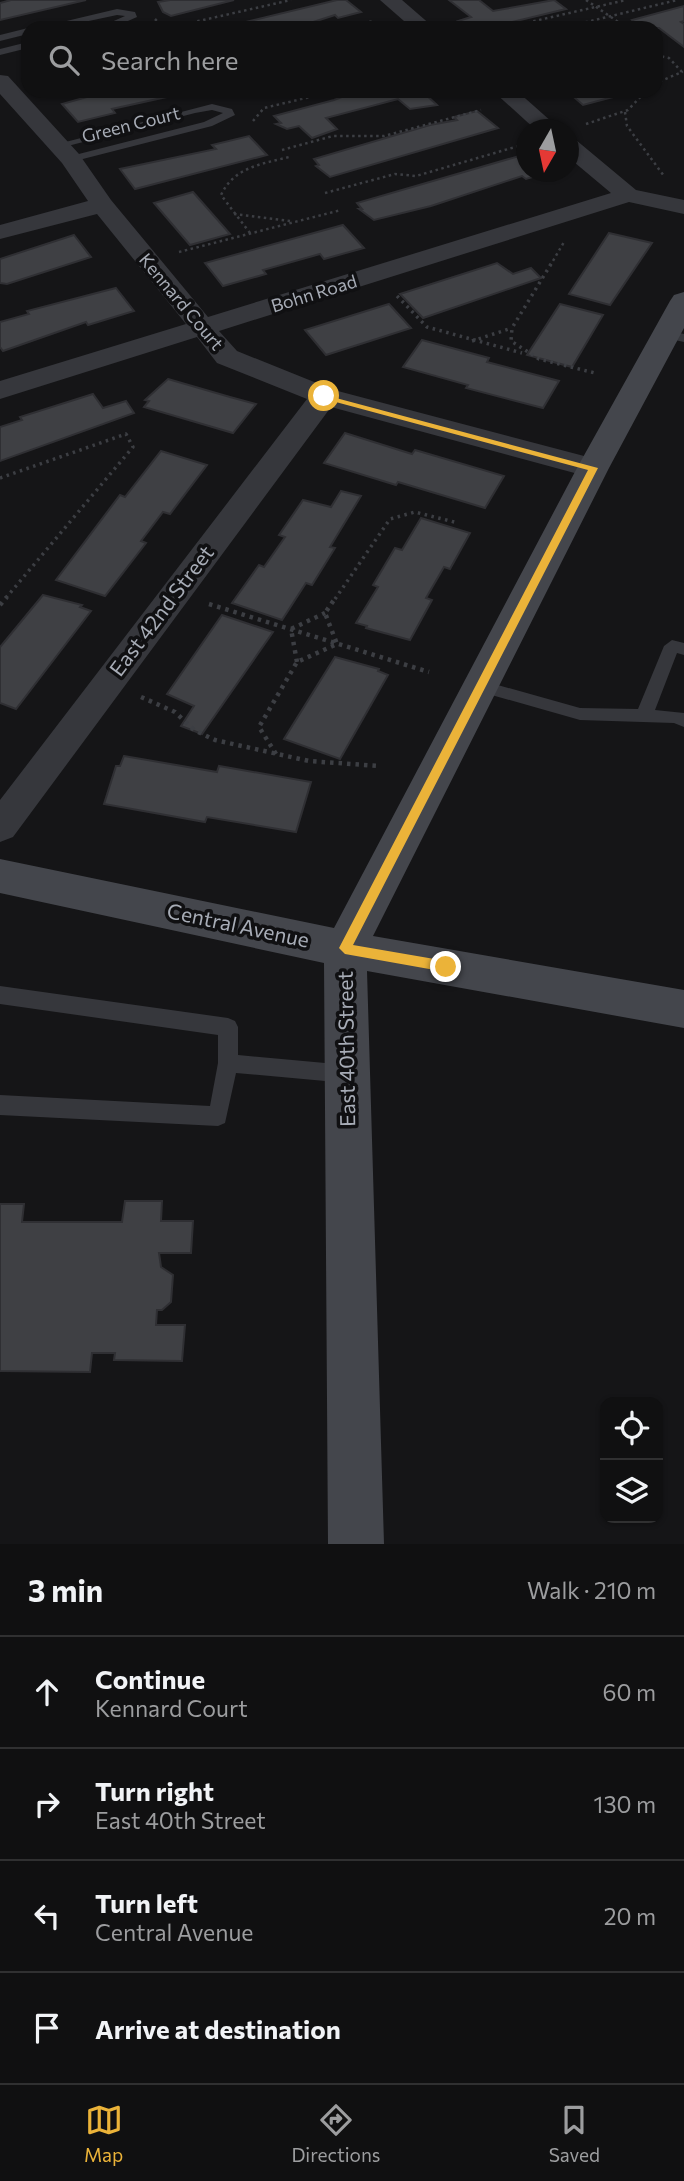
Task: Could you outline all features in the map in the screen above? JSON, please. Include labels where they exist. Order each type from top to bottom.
[{"type":"street","points":[[390,0],[416,21]]},
{"type":"street","name":"Kennard Court","points":[[0,81],[65,152],[102,205],[227,357],[324,396],[593,468]]},
{"type":"street","points":[[512,98],[537,119]]},
{"type":"street","points":[[579,153],[628,195],[684,207]]},
{"type":"street","name":"Bohn Road","points":[[0,390],[628,195]]},
{"type":"street","points":[[0,232],[102,205]]},
{"type":"street","name":"East 40th Street","points":[[356,1544],[345,948],[593,468],[675,336],[684,301]]},
{"type":"street","name":"East 42nd Street","points":[[0,827],[324,396]]},
{"type":"street","name":"Central Avenue","points":[[0,876],[345,948],[684,1009]]},
{"type":"lane","points":[[73,21],[109,13],[131,14],[132,17],[127,21]]},
{"type":"lane","points":[[0,38],[21,33]]},
{"type":"lane","points":[[0,52],[21,47]]},
{"type":"lane","name":"Green Court","points":[[212,107],[229,111],[229,115],[208,124],[65,152],[194,110],[212,107]]},
{"type":"lane","points":[[644,716],[672,646],[684,649]]},
{"type":"lane","points":[[480,686],[580,714],[684,720]]},
{"type":"lane","points":[[0,995],[228,1027],[228,1063],[218,1116],[0,1105]]},
{"type":"lane","points":[[228,1063],[347,1074]]},
{"type":"path","points":[[198,21],[290,0]]},
{"type":"path","points":[[586,0],[616,21]]},
{"type":"path","points":[[537,21],[626,0]]},
{"type":"path","points":[[593,21],[677,0]]},
{"type":"path","points":[[663,56],[670,58],[683,73],[663,80]]},
{"type":"path","points":[[253,122],[264,108],[306,98]]},
{"type":"path","points":[[586,124],[625,112],[640,104],[643,98]]},
{"type":"path","points":[[282,150],[333,136],[384,136],[481,110]]},
{"type":"path","points":[[625,112],[627,126],[667,180]]},
{"type":"path","points":[[325,193],[395,174],[416,176],[516,147]]},
{"type":"path","points":[[250,233],[221,195],[233,173],[289,157]]},
{"type":"path","points":[[175,253],[341,209]]},
{"type":"path","points":[[234,214],[298,221]]},
{"type":"path","points":[[529,355],[511,341],[512,328],[565,243],[558,232]]},
{"type":"path","points":[[395,295],[427,327],[595,373]]},
{"type":"path","points":[[471,341],[512,328]]},
{"type":"path","points":[[0,478],[126,435],[133,447],[0,606]]},
{"type":"path","points":[[291,629],[325,613],[390,519],[415,512],[458,523]]},
{"type":"path","points":[[204,602],[429,672]]},
{"type":"path","points":[[325,613],[337,644]]},
{"type":"path","points":[[291,629],[297,662]]},
{"type":"path","points":[[276,754],[258,727],[297,662],[337,644]]},
{"type":"path","points":[[137,695],[175,712],[194,730],[215,740],[309,761],[379,766]]},
{"type":"building","points":[[11,0],[86,0],[0,20],[0,3]]},
{"type":"building","points":[[234,0],[171,16],[163,12],[158,2]]},
{"type":"building","points":[[337,0],[346,0],[361,12],[338,18],[335,15],[316,21],[250,21]]},
{"type":"building","points":[[449,0],[479,0],[493,11],[554,0],[566,9],[516,21],[458,21],[471,17]]},
{"type":"building","points":[[684,6],[684,21],[681,22],[684,24],[684,47],[663,31],[663,21],[632,20]]},
{"type":"building","points":[[83,98],[162,98],[112,109],[115,113],[78,122],[62,104]]},
{"type":"building","points":[[429,98],[437,105],[410,109],[398,99],[326,118],[337,129],[312,138],[299,126],[287,129],[276,124],[281,123],[274,116],[334,100]]},
{"type":"building","points":[[575,98],[609,98],[583,105]]},
{"type":"building","points":[[477,111],[498,128],[330,177],[316,166],[319,165],[314,159],[430,125],[457,120],[454,117]]},
{"type":"building","points":[[249,136],[267,155],[135,189],[120,169],[216,149],[212,145]]},
{"type":"building","points":[[516,157],[516,178],[431,206],[374,220],[359,209],[362,209],[357,203]]},
{"type":"building","points":[[193,192],[230,234],[190,245],[154,203]]},
{"type":"building","points":[[343,225],[364,248],[324,259],[320,254],[263,270],[266,274],[223,286],[205,263]]},
{"type":"building","points":[[609,233],[652,243],[610,305],[569,294]]},
{"type":"building","points":[[74,235],[91,257],[7,284],[0,283],[0,259]]},
{"type":"building","points":[[497,263],[513,274],[531,268],[541,278],[423,318],[400,294]]},
{"type":"building","points":[[116,288],[134,311],[88,325],[86,322],[3,351],[0,347],[0,322],[29,314],[27,311]]},
{"type":"building","points":[[389,304],[411,328],[326,355],[305,330]]},
{"type":"building","points":[[560,304],[603,315],[572,367],[527,355]]},
{"type":"building","points":[[422,340],[489,358],[487,362],[559,381],[543,408],[466,388],[468,385],[403,367]]},
{"type":"building","points":[[168,379],[256,404],[233,433],[144,407],[149,401],[145,400]]},
{"type":"building","points":[[93,394],[103,408],[126,401],[134,413],[0,461],[0,427],[22,420],[20,417]]},
{"type":"building","points":[[345,433],[412,454],[415,450],[504,476],[485,508],[398,482],[396,485],[324,463]]},
{"type":"building","points":[[161,451],[207,465],[170,514],[163,512],[141,541],[146,543],[105,596],[56,580],[120,495],[125,497]]},
{"type":"building","points":[[341,491],[361,496],[330,547],[335,548],[312,585],[306,583],[282,620],[232,603],[259,565],[264,567],[285,537],[279,535],[303,500],[331,507]]},
{"type":"building","points":[[421,518],[470,533],[450,569],[444,567],[426,598],[432,600],[410,640],[356,623],[378,587],[373,585],[395,548],[402,550]]},
{"type":"building","points":[[43,595],[82,605],[80,607],[91,611],[16,709],[0,703],[0,647]]},
{"type":"building","points":[[222,615],[273,632],[202,734],[181,726],[194,706],[167,694]]},
{"type":"building","points":[[335,657],[379,669],[378,671],[388,675],[340,759],[284,739]]},
{"type":"building","points":[[124,756],[217,772],[219,766],[311,782],[296,832],[207,817],[205,822],[104,804],[116,766],[120,766]]},
{"type":"building","points":[[125,1201],[162,1201],[161,1221],[193,1221],[191,1253],[159,1253],[161,1267],[173,1275],[171,1302],[162,1310],[157,1310],[156,1325],[185,1325],[182,1361],[114,1360],[115,1353],[92,1353],[90,1372],[0,1371],[0,1204],[24,1204],[22,1222],[122,1222]]},
{"type":"route","points":[[324,396],[593,468],[345,948],[446,967]]}]
